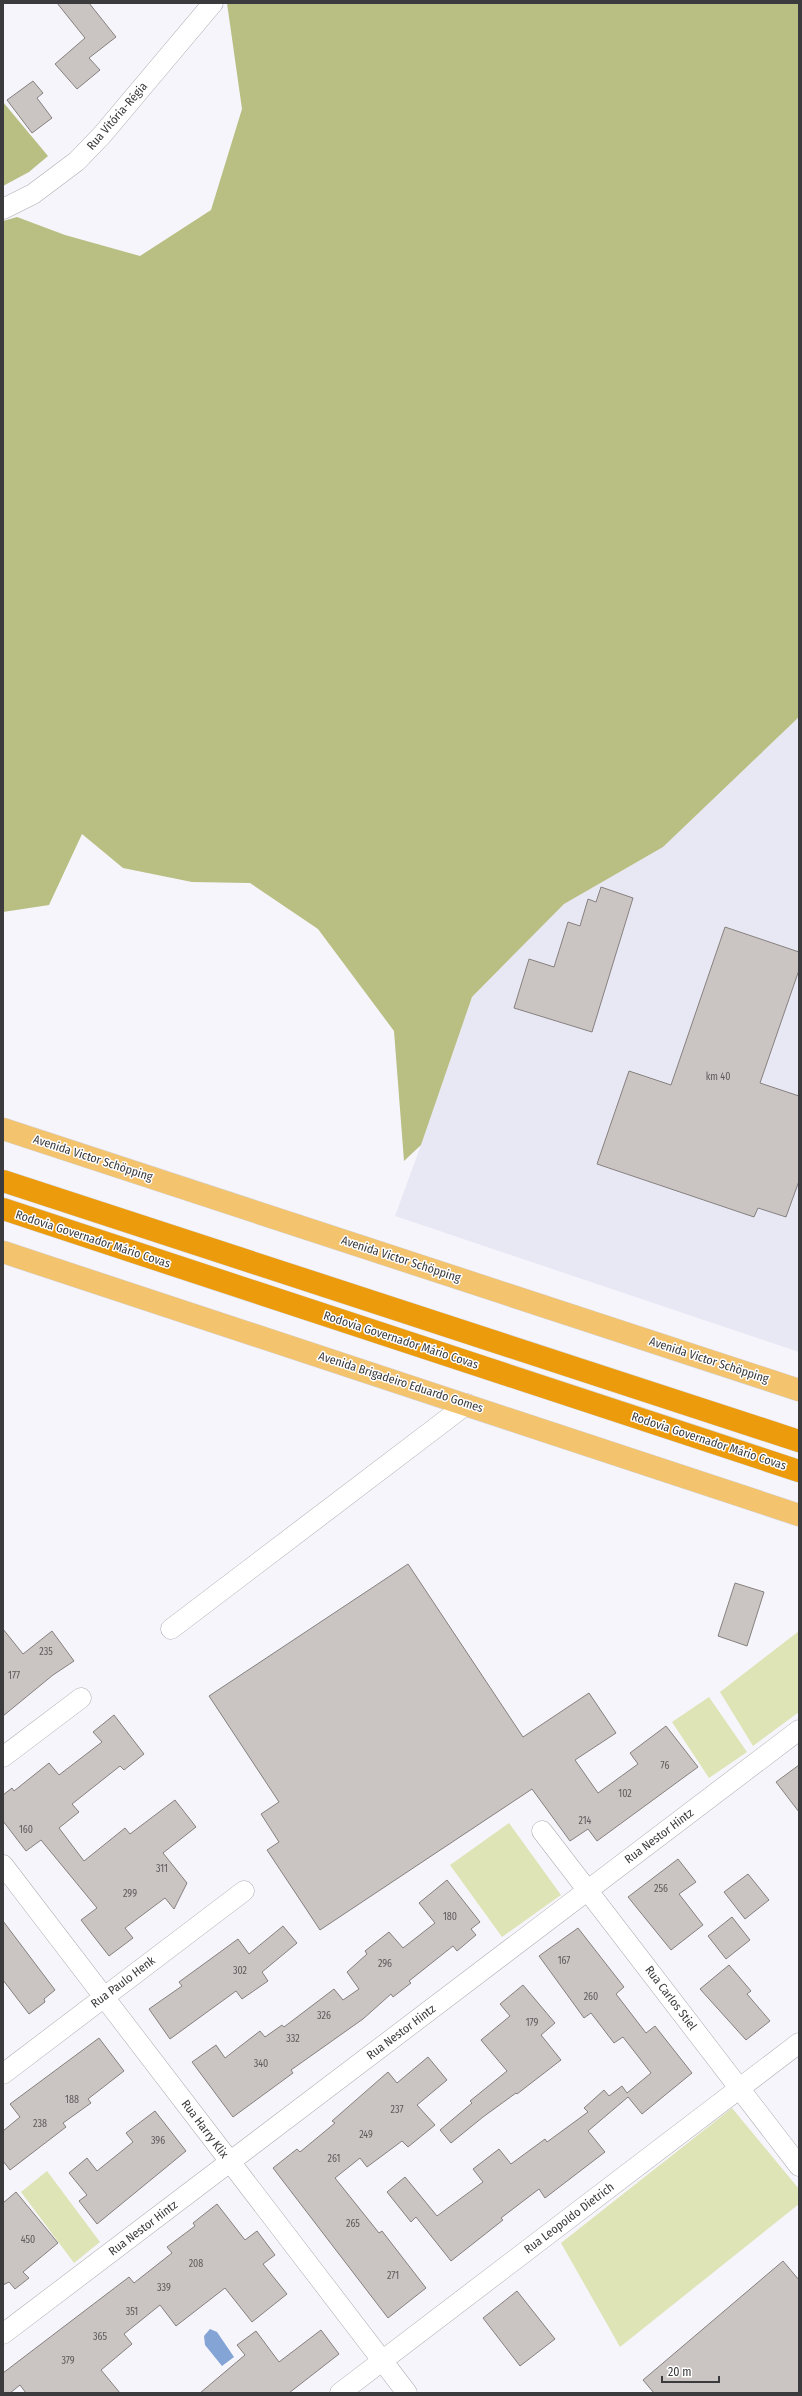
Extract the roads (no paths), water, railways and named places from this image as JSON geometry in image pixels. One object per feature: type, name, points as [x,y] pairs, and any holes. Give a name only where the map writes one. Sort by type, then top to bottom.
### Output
[{"type":"highway","points":[[3,1181],[799,1441]]},
{"type":"highway","name":"Rodovia Governador Mário Covas","points":[[3,1210],[799,1471]]},
{"type":"main road","name":"Avenida Victor Schöpping","points":[[3,1129],[799,1390]]},
{"type":"main road","name":"Avenida Brigadeiro Eduardo Gomes","points":[[3,1252],[799,1514]]},
{"type":"street","name":"Rua Vitória-Régia","points":[[3,209],[33,194],[77,160],[102,135],[213,3]]},
{"type":"street","points":[[171,1629],[467,1404]]},
{"type":"street","points":[[3,1757],[81,1698]]},
{"type":"street","name":"Rua Nestor Hintz","points":[[3,2334],[799,1730]]},
{"type":"street","name":"Rua Carlos Stiel","points":[[542,1831],[799,2166]]},
{"type":"street","name":"Rua Harry Klix","points":[[3,1865],[407,2393]]},
{"type":"street","name":"Rua Paulo Henk","points":[[3,2074],[244,1891]]},
{"type":"street","name":"Rua Leopoldo Dietrich","points":[[340,2393],[799,2043]]},
{"type":"water","points":[[210,2329],[217,2332],[234,2357],[222,2366],[205,2345],[204,2336]]}]
